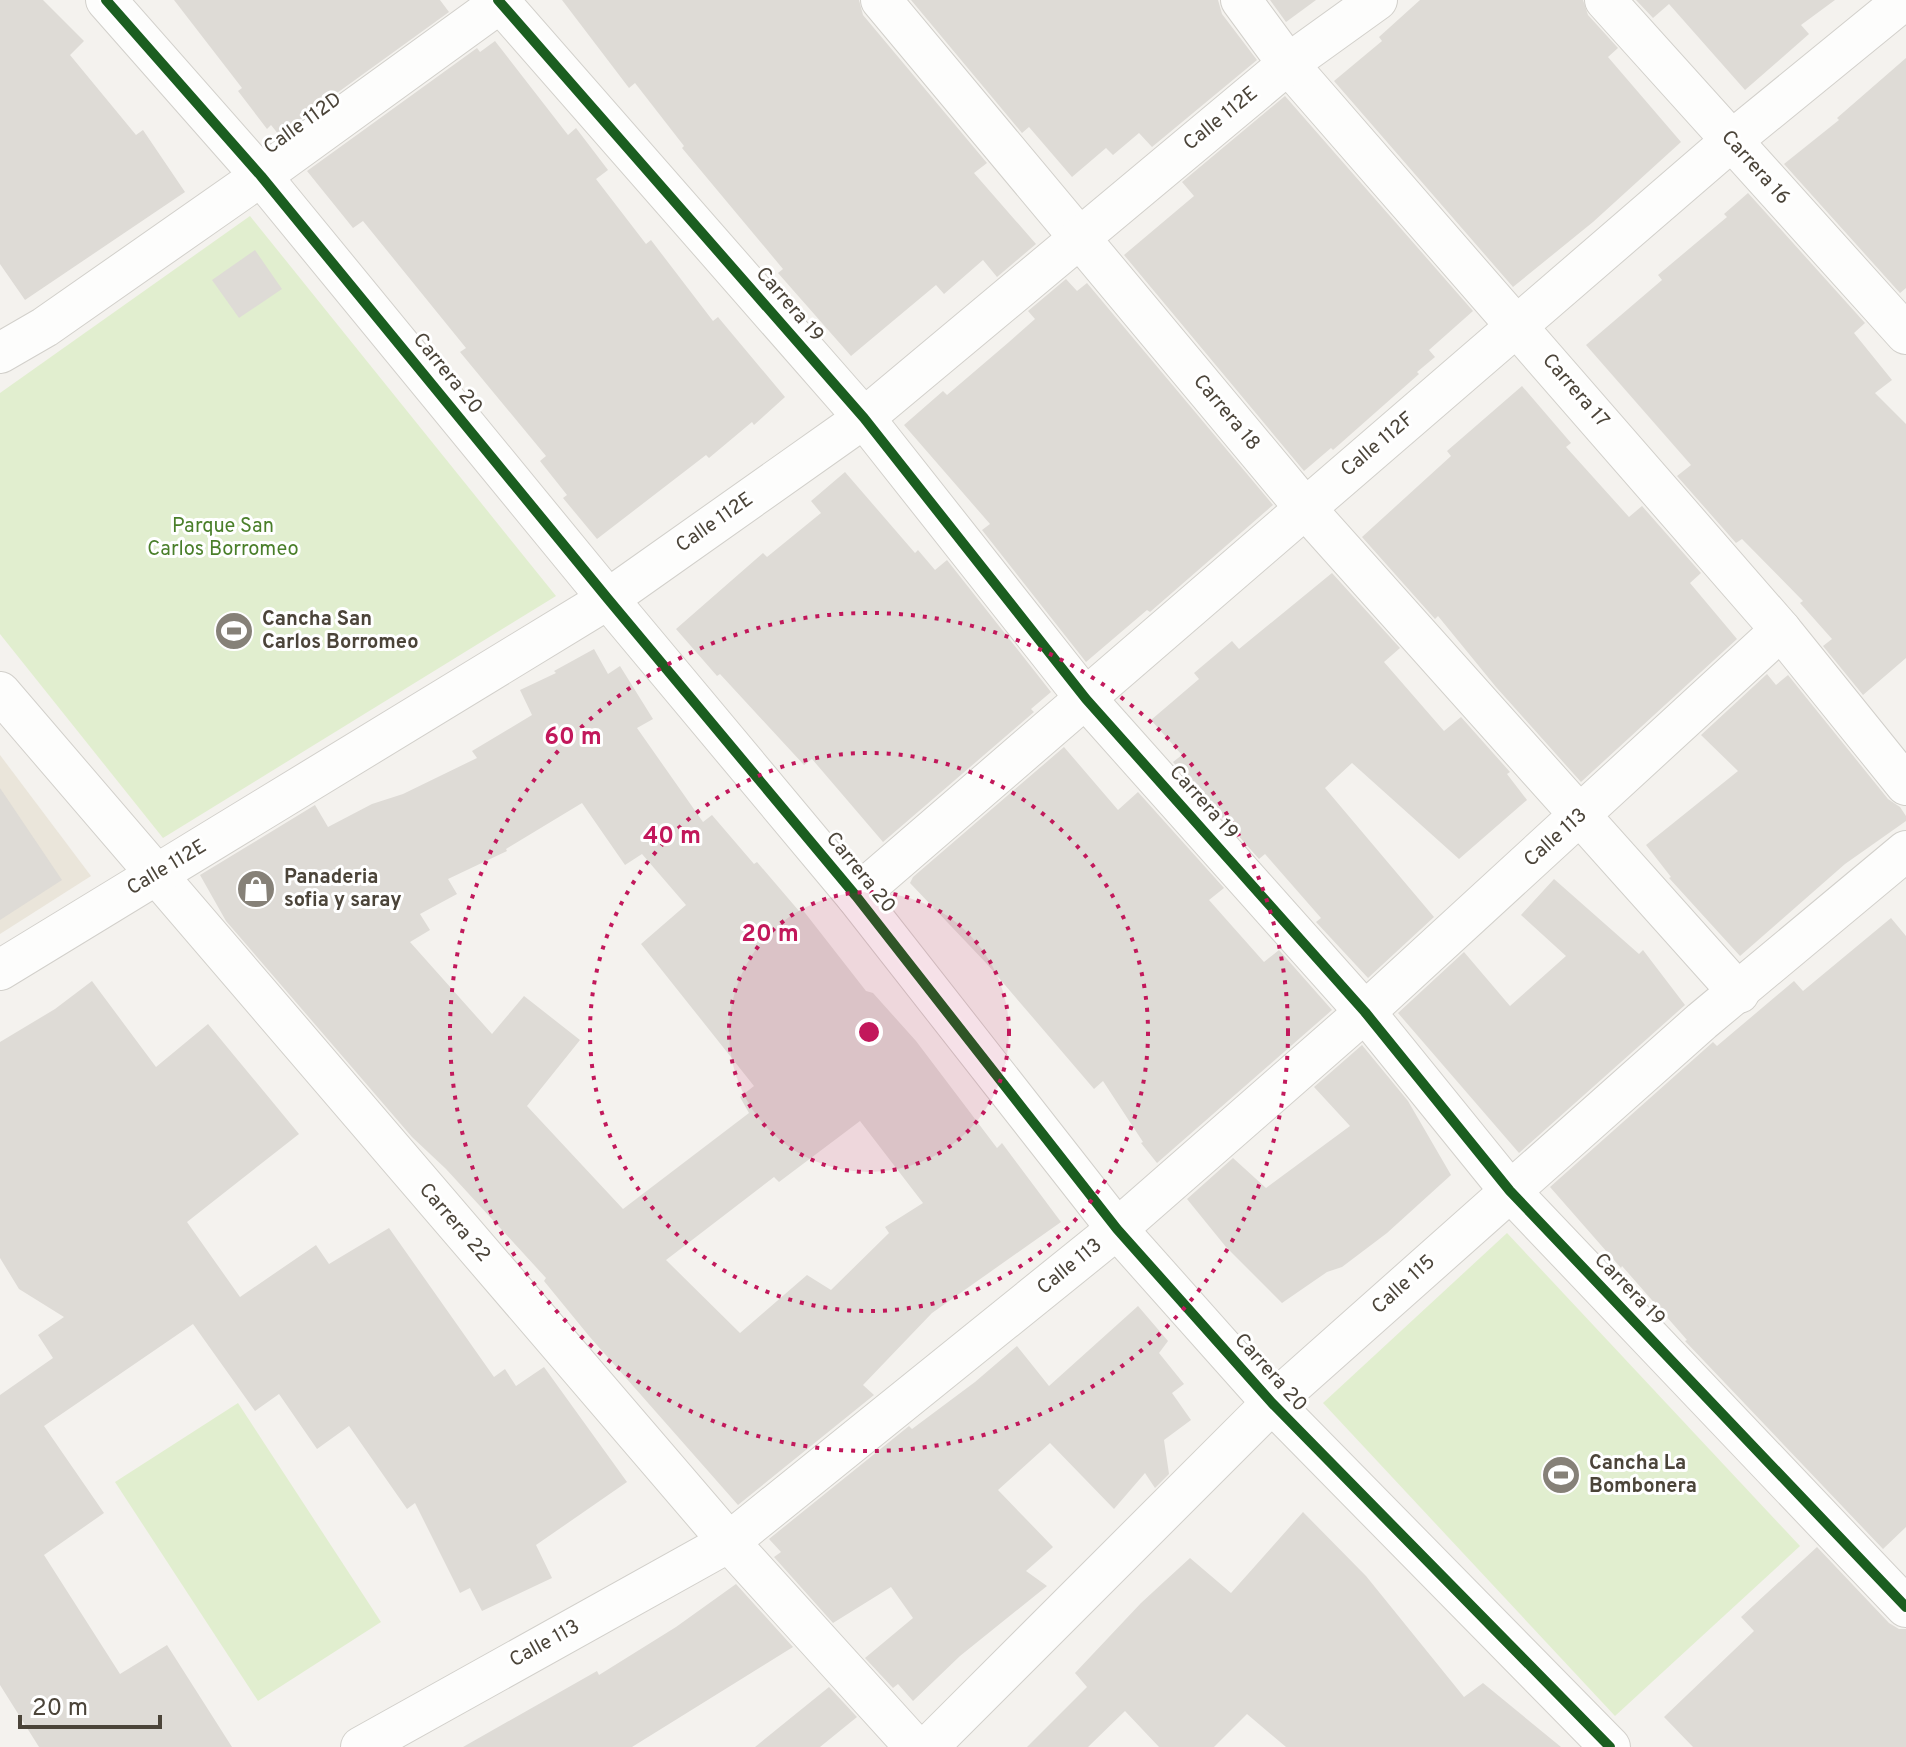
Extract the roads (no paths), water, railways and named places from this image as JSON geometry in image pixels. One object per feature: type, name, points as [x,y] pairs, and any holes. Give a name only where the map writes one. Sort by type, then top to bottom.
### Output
[{"type":"street","name":"Carrera 20","points":[[106,0],[261,176],[856,896],[1117,1229],[1272,1403],[1610,1747]]},
{"type":"street","name":"Carrera 18","points":[[881,0],[1305,508],[1739,993]]},
{"type":"street","name":"Carrera 17","points":[[1241,0],[1288,64],[1781,630],[1906,785]]},
{"type":"street","name":"Calle 112E","points":[[0,970],[608,599],[864,418],[1288,64],[1377,0]]},
{"type":"street","name":"Carrera 16","points":[[1605,0],[1906,334]]},
{"type":"street","name":"Calle 112F","points":[[856,896],[1730,142],[1904,0]]},
{"type":"street","name":"Calle 112D","points":[[0,353],[45,327],[261,176],[501,1]]},
{"type":"street","name":"Carrera 19","points":[[501,1],[864,418],[1086,699],[1365,1012],[1510,1191],[1906,1607]]},
{"type":"street","name":"Calle 113","points":[[361,1747],[729,1542],[1117,1229],[1365,1012],[1781,630]]},
{"type":"street","name":"Carrera 22","points":[[0,692],[729,1542],[915,1747]]},
{"type":"street","name":"Calle 115","points":[[928,1747],[1272,1403],[1702,1021],[1906,851]]},
{"type":"place","name":"Cancha San Carlos Borromeo","points":[[234,631]]},
{"type":"place","name":"Panaderia sofia y saray","points":[[256,889]]},
{"type":"place","name":"Cancha La Bombonera","points":[[1561,1475]]},
{"type":"park label","name":"Parque San Carlos Borromeo","points":[[223,538]]}]
